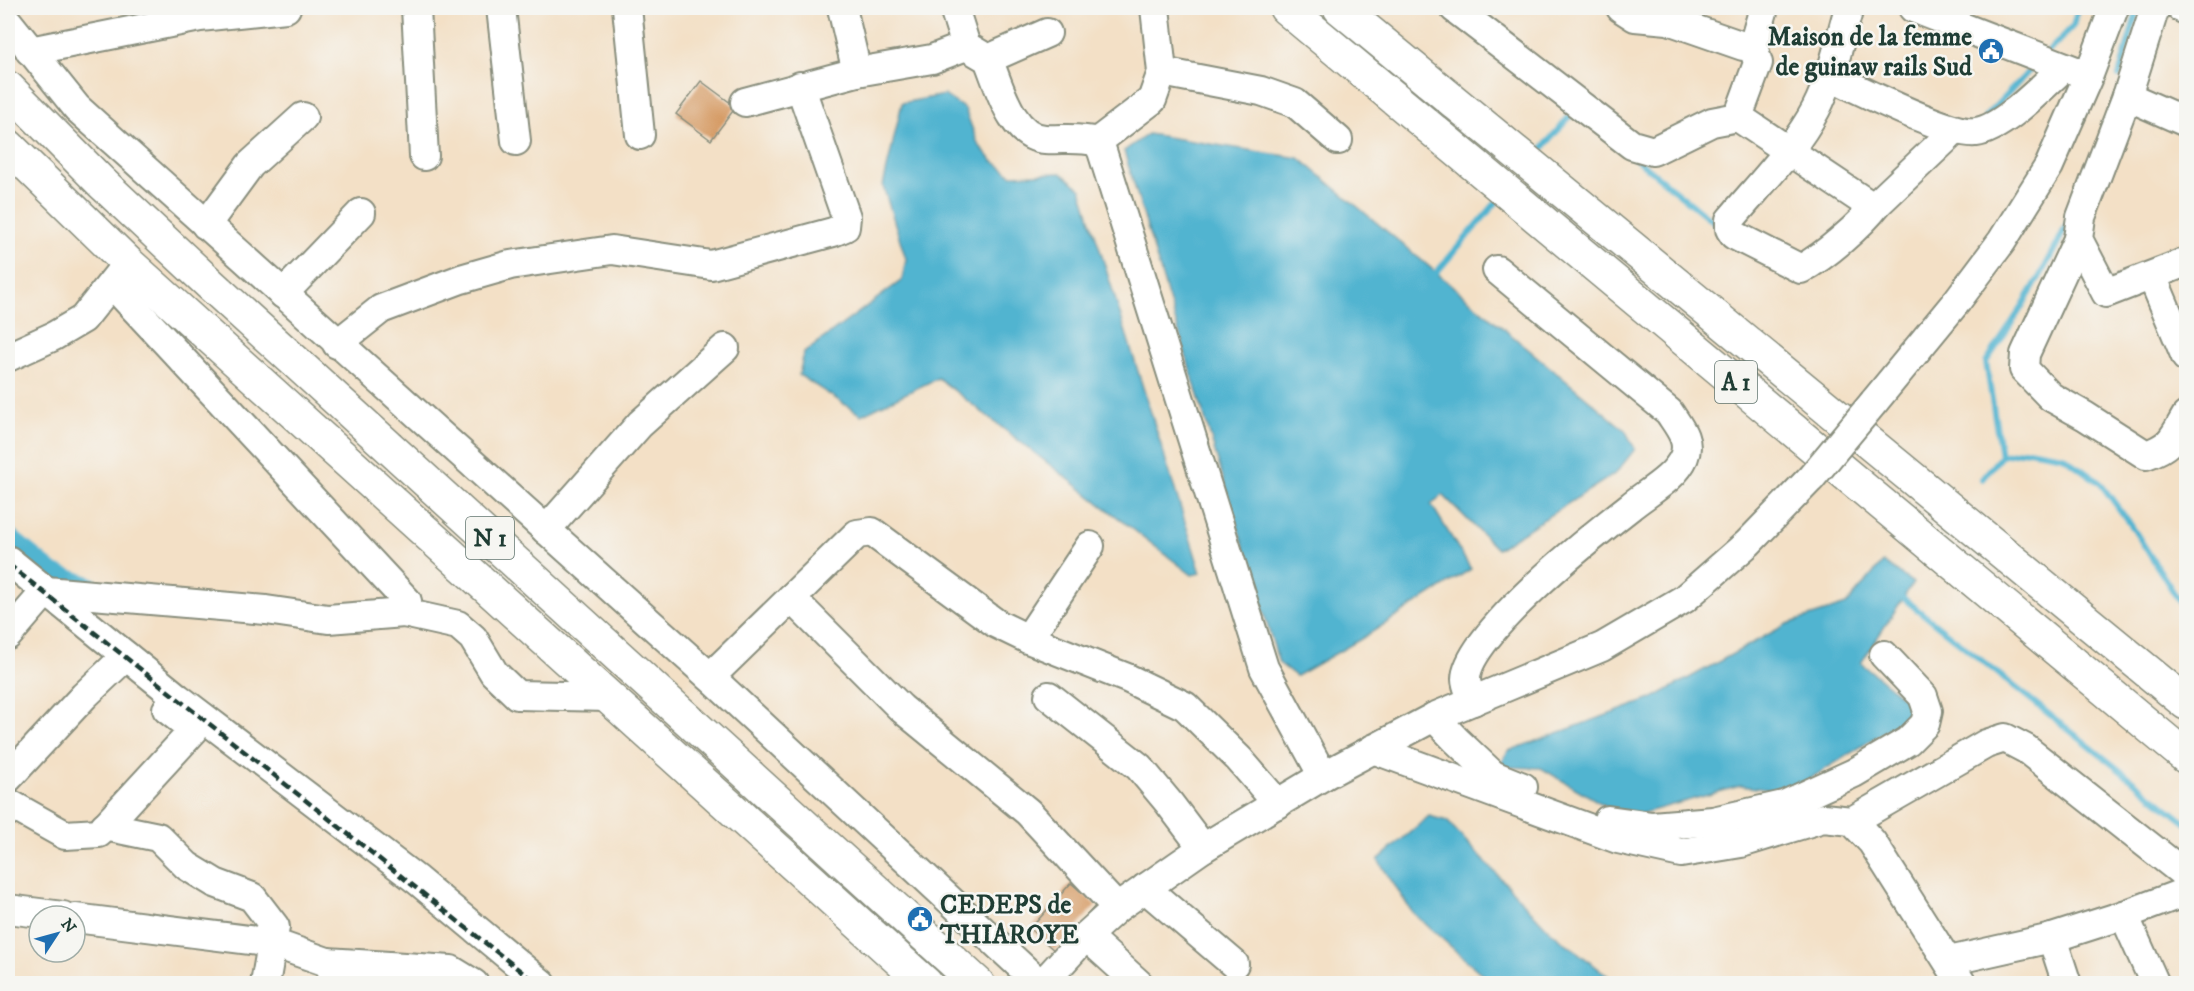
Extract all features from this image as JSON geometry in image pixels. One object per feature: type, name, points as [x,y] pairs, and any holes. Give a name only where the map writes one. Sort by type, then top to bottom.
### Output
[{"type":"highway","name":"A 1","points":[[1286,8],[2187,757]]},
{"type":"highway","name":"A 1","points":[[1340,8],[2187,703]]},
{"type":"highway","name":"N 1","points":[[8,88],[102,183],[201,276],[978,984]]},
{"type":"highway","name":"N 1","points":[[8,146],[120,273],[609,697],[926,984]]},
{"type":"street","points":[[30,51],[199,12],[286,8]]},
{"type":"street","points":[[416,8],[424,156]]},
{"type":"street","points":[[501,8],[516,141]]},
{"type":"street","points":[[627,8],[640,135]]},
{"type":"street","points":[[842,8],[857,72]]},
{"type":"street","points":[[954,8],[1018,125],[1042,139],[1086,139],[1097,142],[1102,151],[1264,668],[1323,777]]},
{"type":"street","points":[[1097,142],[1152,100],[1162,72],[1155,8]]},
{"type":"street","points":[[1454,8],[1632,145],[1653,151],[1712,122],[1738,117],[1868,204],[1877,204]]},
{"type":"street","points":[[1621,8],[1635,17],[1668,20],[1743,46],[1753,46]]},
{"type":"street","points":[[1738,117],[1758,63],[1753,46],[1764,8]]},
{"type":"street","points":[[1849,8],[1830,76],[1816,108],[1799,137],[1730,220],[1730,229],[1734,235],[1801,269],[1813,262],[1859,223],[1954,131]]},
{"type":"street","points":[[1912,8],[2076,72]]},
{"type":"street","points":[[8,22],[77,108],[710,677],[1041,984],[1086,936],[1117,908],[1203,848],[1323,777],[1434,717],[1602,647],[1684,599],[1748,543],[1811,478],[1957,301],[2002,241],[2049,166],[2076,72],[2114,8]]},
{"type":"street","points":[[2156,8],[2127,96],[2081,217],[2079,239],[2025,354],[2024,369],[2051,397],[2145,455],[2170,443],[2187,416]]},
{"type":"street","points":[[2181,8],[2187,10]]},
{"type":"street","points":[[745,102],[857,72],[977,53],[1047,33]]},
{"type":"street","points":[[1162,72],[1261,91],[1295,103],[1338,140]]},
{"type":"street","points":[[1830,76],[1954,131],[1977,132],[2008,118],[2076,72]]},
{"type":"street","points":[[337,344],[381,309],[461,279],[510,265],[612,250],[711,265],[844,227],[846,217],[800,87]]},
{"type":"street","points":[[2127,96],[2187,122]]},
{"type":"street","points":[[206,225],[250,165],[303,117]]},
{"type":"street","points":[[283,294],[361,213]]},
{"type":"street","points":[[2079,239],[2106,293],[2187,262]]},
{"type":"street","points":[[1473,701],[1466,679],[1472,662],[1492,629],[1537,584],[1676,470],[1685,456],[1686,440],[1669,412],[1497,270]]},
{"type":"street","points":[[8,357],[83,320],[120,273],[406,602],[408,609],[404,613]]},
{"type":"street","points":[[2152,276],[2187,357]]},
{"type":"street","points":[[546,530],[640,424],[725,348]]},
{"type":"street","points":[[710,677],[857,534],[872,532],[997,624],[1028,639],[1127,678],[1185,705],[1239,759],[1278,804]]},
{"type":"street","points":[[1028,639],[1090,546]]},
{"type":"street","points":[[8,560],[40,598],[194,730],[99,833],[65,835],[8,803]]},
{"type":"street","points":[[40,598],[266,610],[328,619],[404,613],[458,625],[472,638],[494,673],[517,695],[609,697]]},
{"type":"street","points":[[8,635],[40,598]]},
{"type":"street","points":[[40,598],[126,656],[417,880],[542,984]]},
{"type":"street","points":[[791,598],[901,708],[1028,812],[1117,908]]},
{"type":"street","points":[[8,778],[84,696],[126,656]]},
{"type":"street","points":[[1434,717],[1493,775],[1554,800],[1606,819],[1652,826],[1713,821],[1784,806],[1854,773],[1908,741],[1925,724],[1928,711],[1923,696],[1884,656]]},
{"type":"street","points":[[1049,696],[1139,767],[1203,848]]},
{"type":"street","points":[[1373,749],[1618,839],[1681,853],[1742,843],[1823,818],[1852,821],[1986,744],[2005,738],[2026,749],[2182,872],[2187,879]]},
{"type":"street","points":[[1852,821],[1872,842],[1956,973],[2124,915],[2180,894],[2187,889]]},
{"type":"street","points":[[105,826],[158,837],[187,866],[215,883],[252,897],[275,927],[265,984]]},
{"type":"street","points":[[1145,888],[1234,964]]},
{"type":"street","points":[[8,909],[27,911]]},
{"type":"street","points":[[2124,915],[2155,984]]},
{"type":"street","points":[[87,920],[273,943],[333,973],[451,970],[465,981]]},
{"type":"street","points":[[1086,936],[1139,984]]},
{"type":"street","points":[[2052,938],[2067,984]]},
{"type":"water","points":[[944,95],[965,109],[978,144],[992,160],[1012,175],[1061,173],[1081,189],[1201,573],[1192,575],[938,378],[861,415],[799,375],[804,353],[902,280],[906,259],[883,186],[902,103]]},
{"type":"water","points":[[1148,134],[1299,158],[1625,430],[1635,449],[1616,473],[1497,549],[1443,495],[1431,504],[1471,569],[1361,639],[1296,676],[1279,663],[1124,151]]},
{"type":"water","points":[[1883,562],[1913,583],[1861,663],[1911,704],[1916,712],[1789,792],[1740,786],[1626,818],[1541,768],[1499,767],[1508,751],[1651,699],[1787,624],[1846,605]]},
{"type":"water","points":[[1429,816],[1447,821],[1549,930],[1617,983],[1492,983],[1412,912],[1378,860]]},
{"type":"building","points":[[701,81],[736,107],[711,140],[676,114]]},
{"type":"building","points":[[1071,883],[1096,905],[1055,951],[1030,929]]},
{"type":"waterway","points":[[2049,51],[2073,26],[2078,8]]},
{"type":"waterway","points":[[2119,76],[2138,8]]},
{"type":"waterway","points":[[1986,116],[2035,65]]},
{"type":"waterway","points":[[1536,156],[1574,111]]},
{"type":"waterway","points":[[1635,158],[1720,227]]},
{"type":"waterway","points":[[1436,273],[1500,198]]},
{"type":"waterway","points":[[2001,456],[1986,362],[2030,294],[2068,222]]},
{"type":"waterway","points":[[1982,479],[2001,456],[2028,450],[2063,456],[2100,483],[2131,525],[2186,612]]},
{"type":"waterway","points":[[8,537],[53,574],[89,586]]},
{"type":"waterway","points":[[1903,598],[2186,823]]},
{"type":"railway","points":[[8,564],[537,984]]},
{"type":"place","name":"Maison de la femme de guinaw rails Sud","points":[[1991,51]]},
{"type":"place","name":"CEDEPS de THIAROYE","points":[[920,919]]}]
